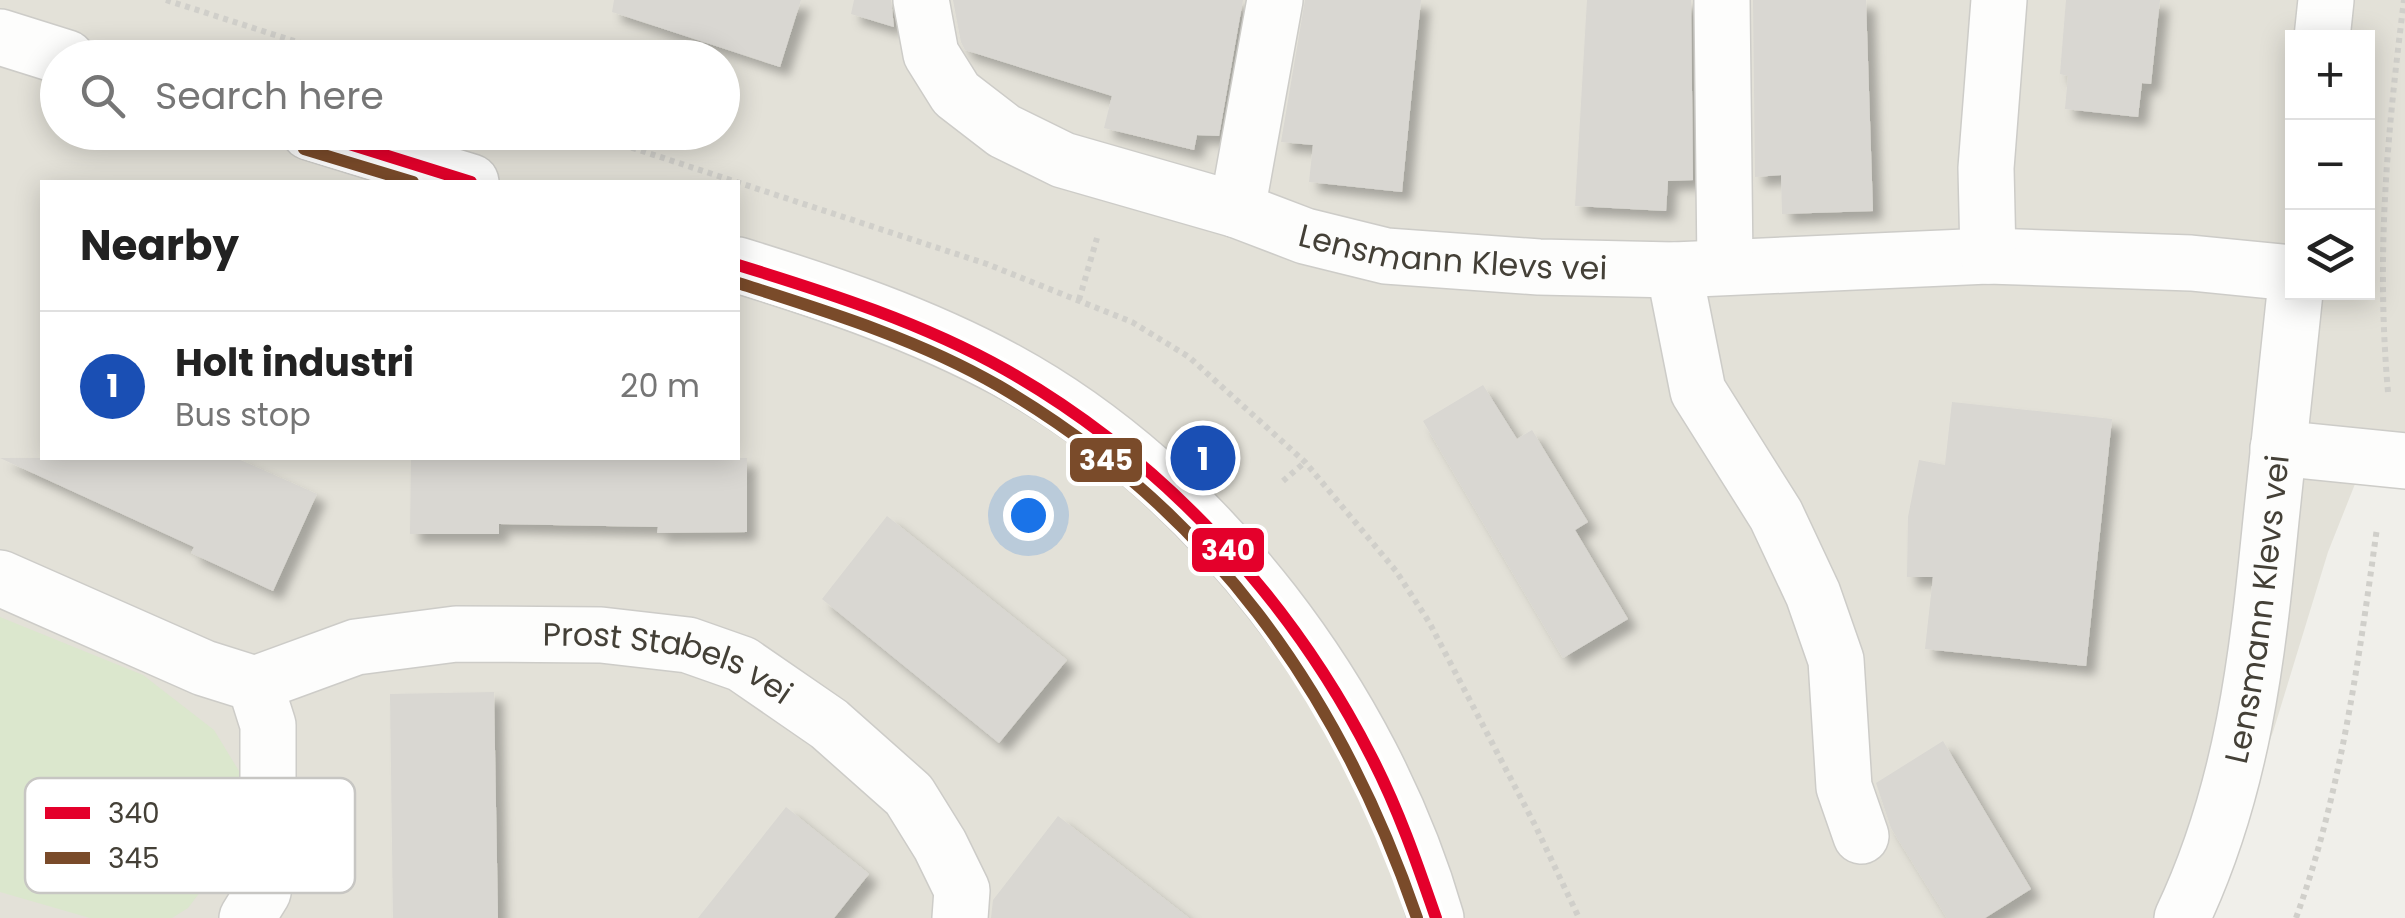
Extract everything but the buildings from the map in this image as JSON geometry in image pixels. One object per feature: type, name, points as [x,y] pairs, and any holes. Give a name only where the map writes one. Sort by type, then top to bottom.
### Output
[{"type":"street","name":"Lensmann Klevs vei","points":[[921,0],[931,54],[956,94],[1004,132],[1063,160],[1237,210],[1305,236],[1386,256],[1538,267],[1700,268],[1988,256],[2191,262],[2285,272]]},
{"type":"street","points":[[1237,210],[1274,0]]},
{"type":"street","points":[[1722,0],[1700,268],[1698,391],[1776,515],[1813,594],[1836,660],[1844,787],[1860,836]]},
{"type":"street","points":[[1988,256],[1986,168],[1999,0]]},
{"type":"street","points":[[2323,30],[2326,0]]},
{"type":"street","points":[[0,37],[40,50]]},
{"type":"street","points":[[368,150],[465,180]]},
{"type":"street","points":[[740,266],[836,296],[1006,370],[1073,412],[1172,492],[1270,601],[1346,710],[1389,791],[1436,918]]},
{"type":"street","name":"Lensmann Klevs vei","points":[[2182,918],[2206,866],[2229,800],[2247,714],[2260,628],[2294,300]]},
{"type":"street","points":[[2278,448],[2396,460]]},
{"type":"street","points":[[0,578],[204,668],[255,684],[268,725],[268,778]]},
{"type":"street","name":"Prost Stabels vei","points":[[255,684],[356,647],[456,634],[601,635],[688,644],[742,664],[828,724],[909,795],[940,844],[962,890],[960,918]]},
{"type":"street","points":[[247,918],[262,893]]},
{"type":"path","points":[[166,0],[291,40]]},
{"type":"path","points":[[2296,918],[2328,810],[2396,460],[2384,328],[2382,217],[2404,0]]},
{"type":"path","points":[[1079,300],[1089,268]]},
{"type":"path","points":[[1283,481],[1304,462]]},
{"type":"shaded area","points":[[0,0],[2405,0],[2405,487],[2355,484],[2328,552],[2273,732],[2199,918],[0,918]]},
{"type":"green space","points":[[0,617],[143,675],[214,730],[240,778],[25,778],[25,893],[199,893],[188,908],[172,918],[90,918],[0,892]]},
{"type":"transit line","name":"345","points":[[307,150],[406,180]]},
{"type":"transit line","name":"340","points":[[369,150],[465,180]]},
{"type":"transit line","name":"340","points":[[740,266],[875,310],[974,353],[1063,405],[1168,489],[1261,587],[1338,697],[1390,796],[1436,918]]},
{"type":"transit line","name":"345","points":[[740,284],[871,327],[968,369],[1074,435],[1142,489],[1203,549],[1258,613],[1306,682],[1348,756],[1385,835],[1417,918]]},
{"type":"place","name":"Holt industri","points":[[1203,458]]}]
